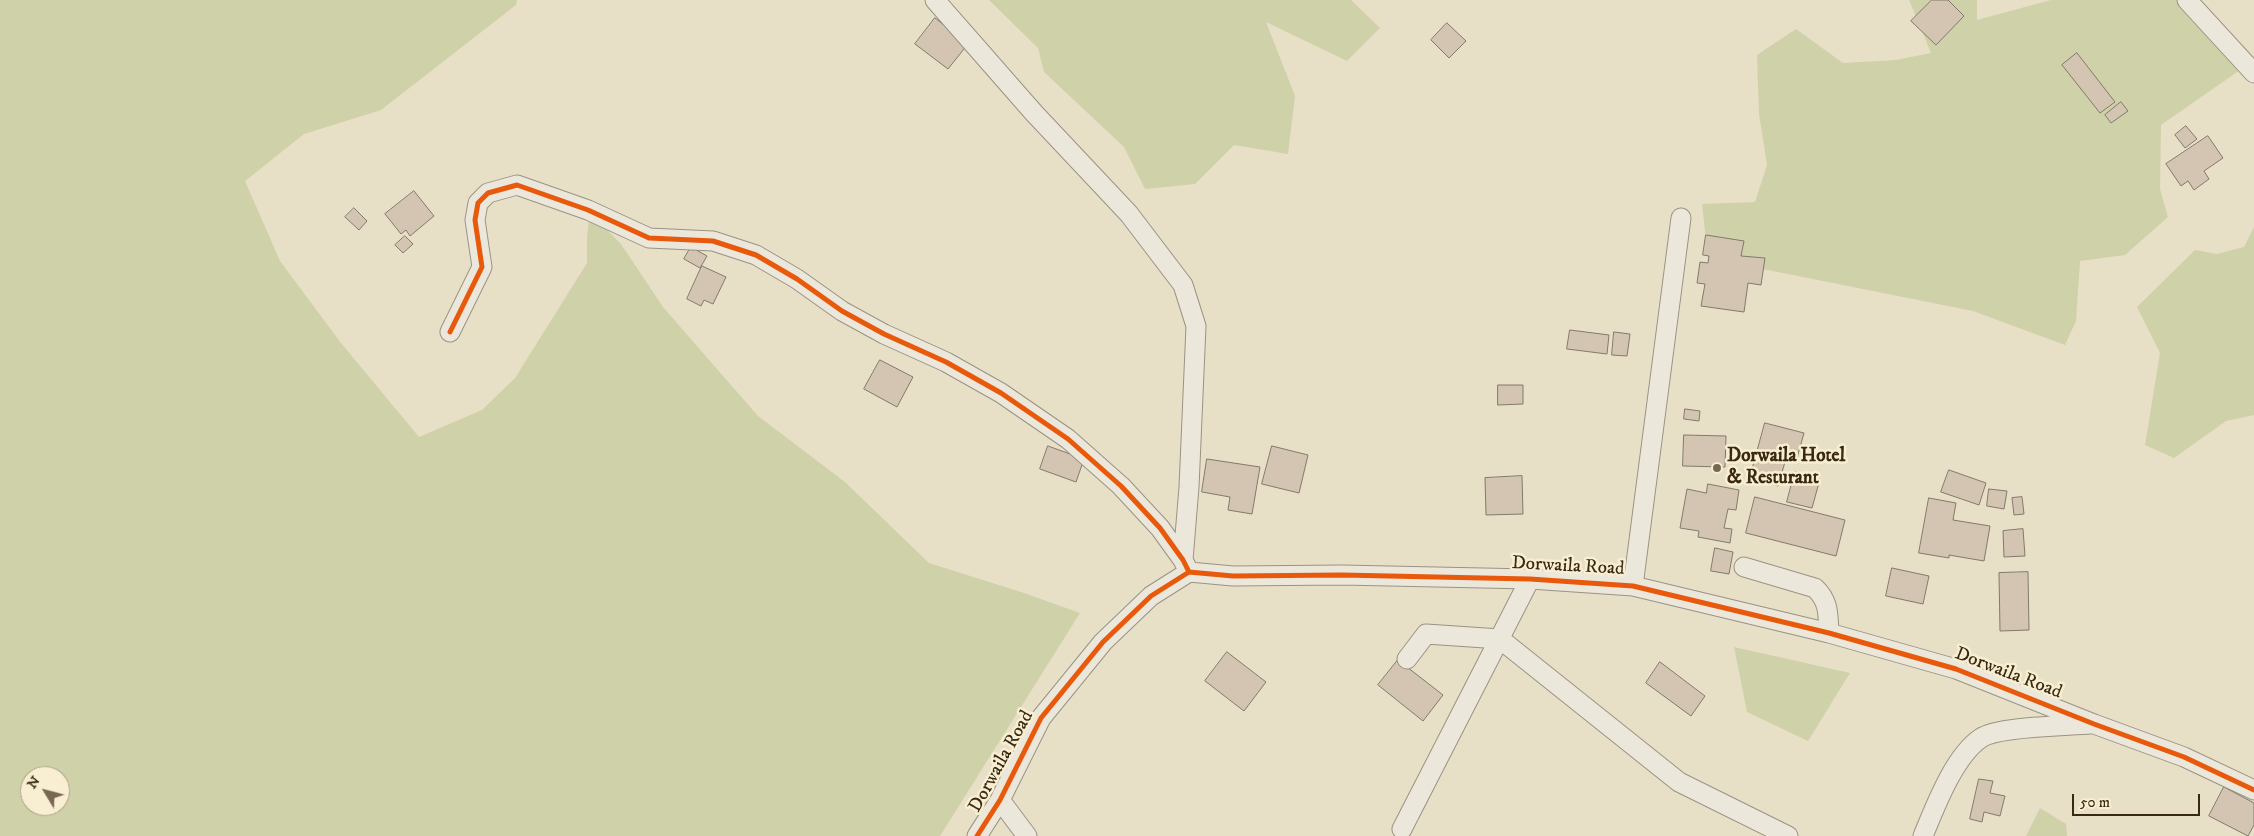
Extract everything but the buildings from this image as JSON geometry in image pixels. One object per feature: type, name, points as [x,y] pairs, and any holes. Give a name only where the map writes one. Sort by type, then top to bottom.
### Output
[{"type":"street","points":[[935,0],[1034,113],[1129,214],[1183,286],[1196,326],[1186,566]]},
{"type":"street","points":[[2187,0],[2254,73]]},
{"type":"street","points":[[450,332],[482,267],[475,220],[478,203],[488,193],[517,184],[588,210],[649,238],[712,241],[756,256],[797,279],[842,311],[884,334],[946,362],[1001,393],[1068,439],[1121,486],[1160,528],[1186,566]]},
{"type":"street","points":[[1633,586],[1682,218]]},
{"type":"street","name":"Dorwaila Road","points":[[978,836],[1000,800],[1041,718],[1102,642],[1186,566],[1233,576],[1342,575],[1530,579],[1633,586],[1829,632],[1956,669],[2094,724],[2184,757],[2254,790]]},
{"type":"street","points":[[1744,567],[1815,588],[1823,596],[1827,605],[1829,632]]},
{"type":"street","points":[[1402,829],[1530,579]]},
{"type":"street","points":[[1407,659],[1426,634],[1500,639],[1679,782],[1788,836]]},
{"type":"street","points":[[1923,836],[1946,783],[1966,752],[1981,737],[1998,732],[2094,724]]},
{"type":"street","points":[[1000,800],[1027,836]]},
{"type":"green space","points":[[0,0],[517,0],[516,5],[381,110],[304,134],[245,181],[280,261],[341,343],[419,437],[482,410],[515,378],[587,263],[587,236],[590,213],[621,244],[663,307],[758,416],[845,482],[929,563],[1080,613],[940,836],[0,836]]},
{"type":"green space","points":[[989,0],[1351,0],[1380,28],[1347,61],[1266,22],[1295,96],[1288,154],[1234,145],[1195,184],[1145,189],[1124,147],[1044,72],[1038,48]]},
{"type":"green space","points":[[1909,0],[1977,0],[1977,20],[2051,0],[2193,0],[2240,70],[2161,125],[2160,189],[2168,217],[2125,255],[2080,261],[2076,321],[2065,345],[1973,311],[1708,258],[1702,204],[1755,202],[1767,165],[1759,114],[1757,55],[1796,29],[1843,63],[1896,60],[1931,53]]},
{"type":"green space","points":[[2254,227],[2254,415],[2226,421],[2174,458],[2145,445],[2160,353],[2137,307],[2195,250],[2217,254],[2244,247]]},
{"type":"green space","points":[[1734,647],[1850,673],[1808,741],[1747,712]]},
{"type":"green space","points":[[2040,808],[2066,824],[2067,836],[2026,836]]},
{"type":"cycle path","points":[[450,332],[482,267],[475,220],[478,203],[488,193],[517,185],[588,210],[649,238],[713,241],[756,255],[797,279],[842,311],[884,334],[946,362],[1001,393],[1068,439],[1121,486],[1160,528],[1183,560],[1189,572]]},
{"type":"cycle path","points":[[977,836],[1000,800],[1041,718],[1103,642],[1151,596],[1189,572],[1233,576],[1342,575],[1530,579],[1633,586],[1829,633],[1956,669],[2094,724],[2184,757],[2254,790]]},
{"type":"place","name":"Dorwaila Hotel & Resturant","points":[[1717,468]]}]
